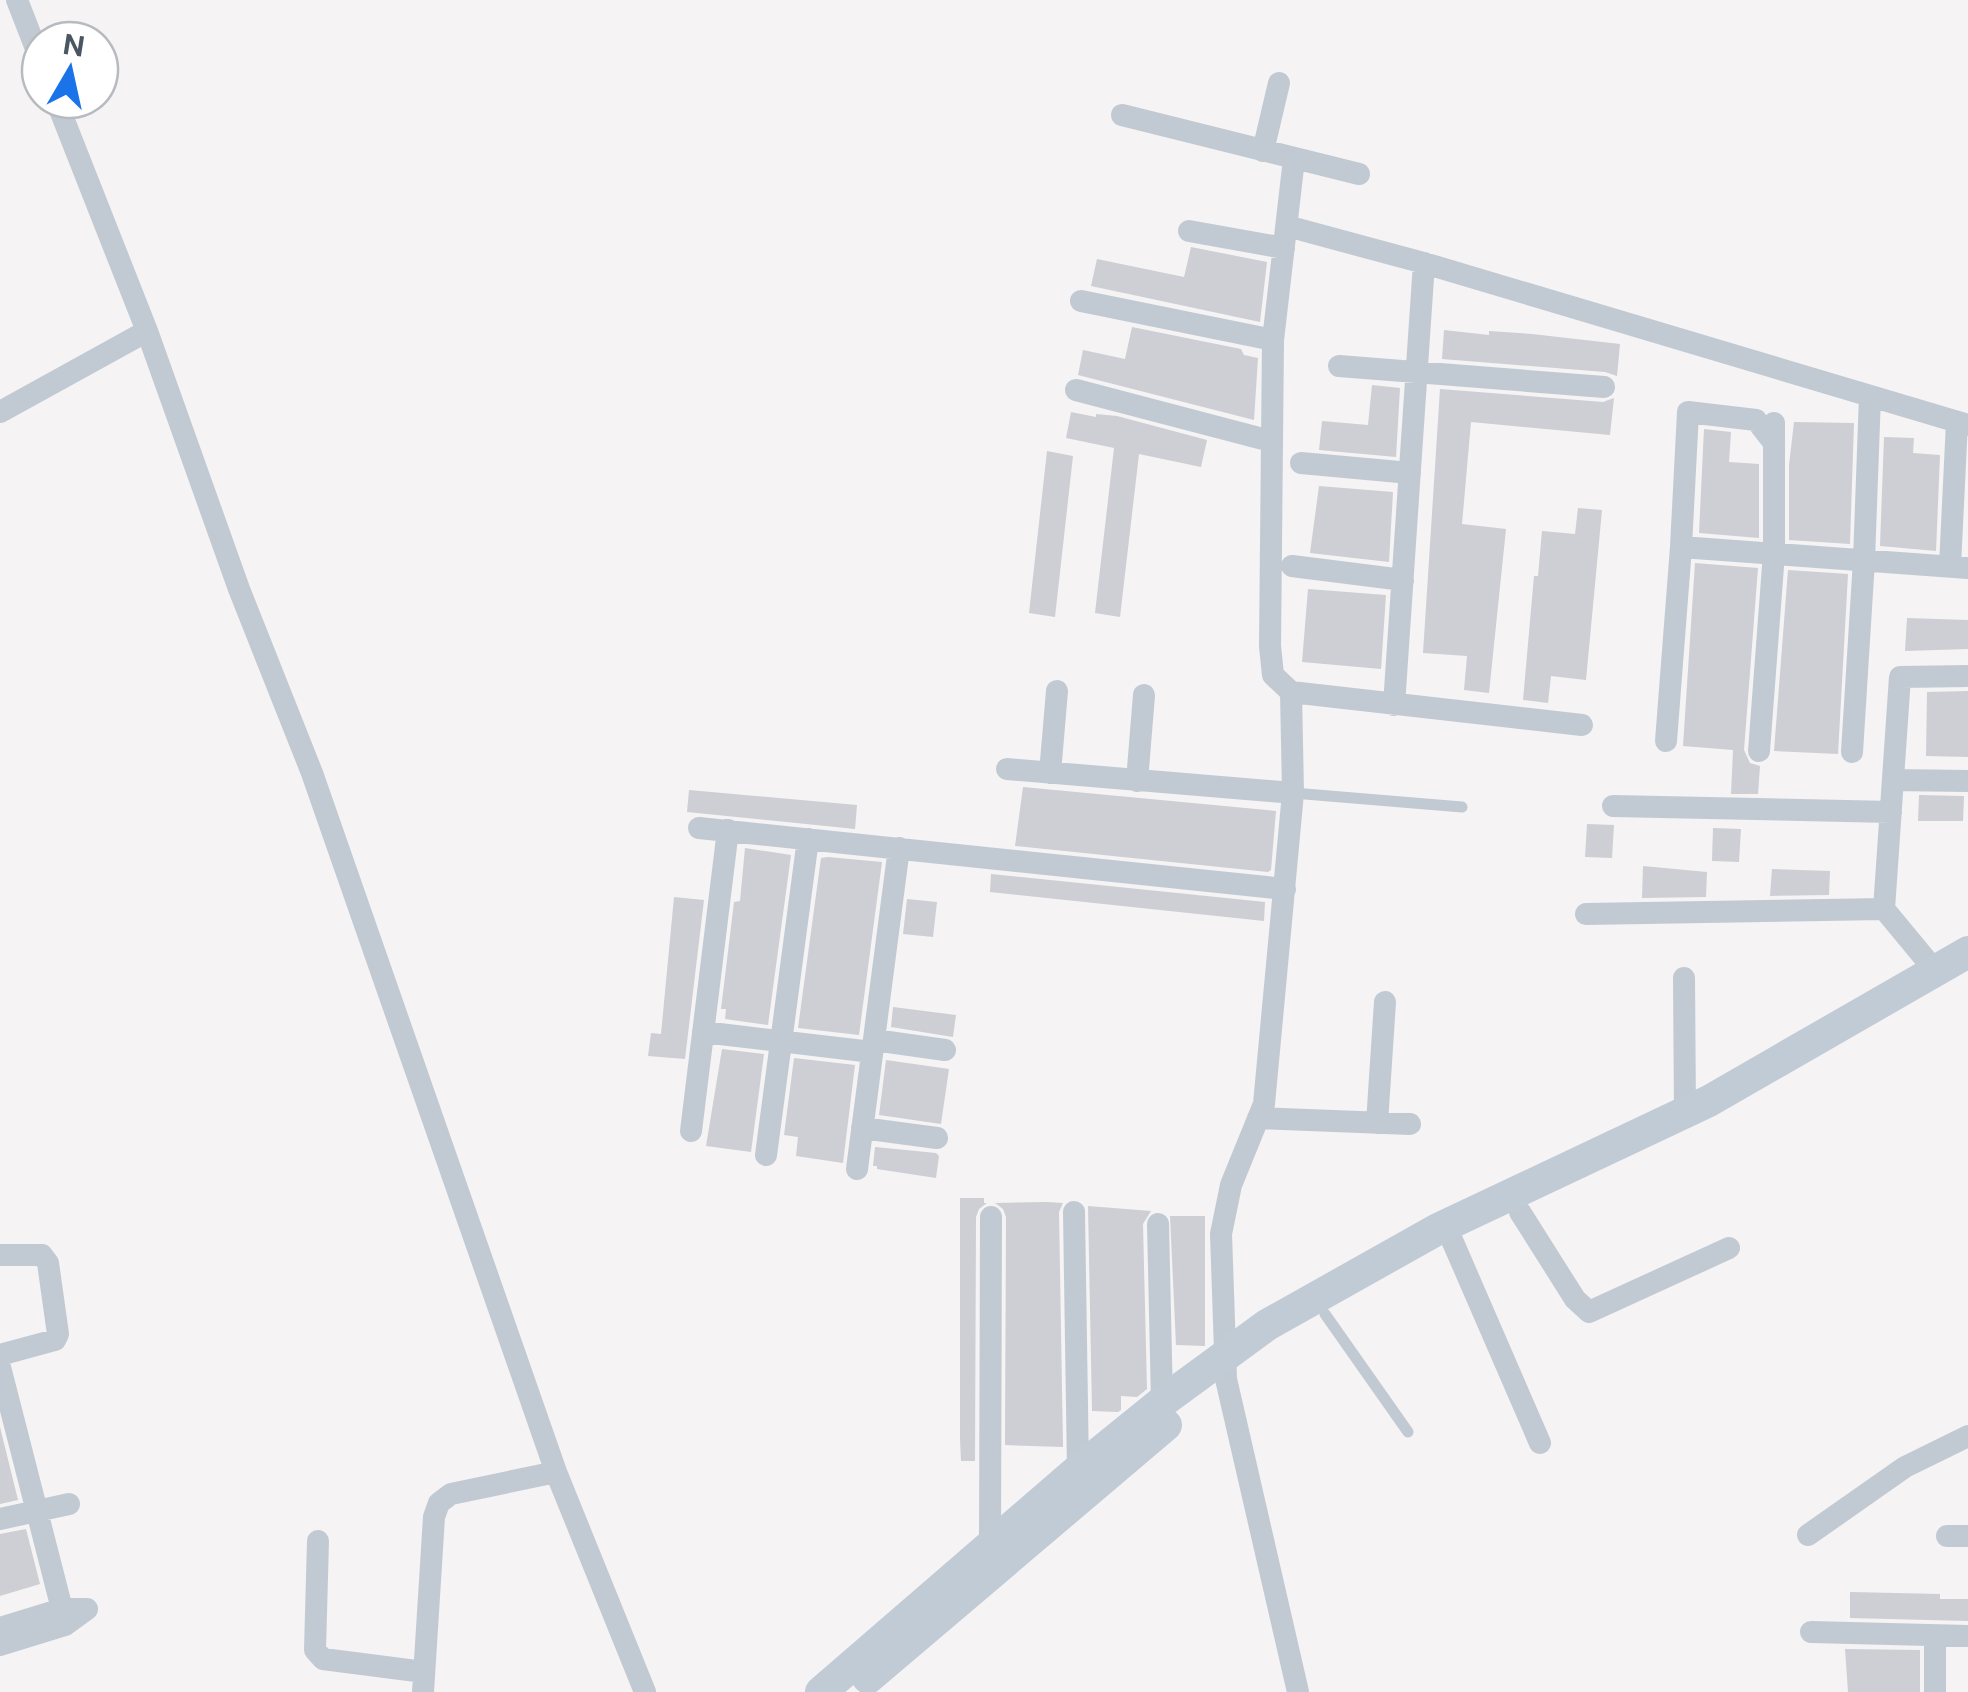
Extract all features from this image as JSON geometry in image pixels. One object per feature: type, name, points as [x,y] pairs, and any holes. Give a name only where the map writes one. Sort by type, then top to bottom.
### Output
[{"type":"street","points":[[1262,150],[1279,83]]},
{"type":"street","points":[[1122,115],[1359,174]]},
{"type":"street","points":[[64,120],[147,331],[239,589],[312,772],[556,1472],[645,1692]]},
{"type":"street","points":[[1294,158],[1273,340],[1273,675],[1291,692],[1582,725]]},
{"type":"street","points":[[1190,231],[1286,230],[1424,263],[1963,423],[1959,567],[1682,546]]},
{"type":"street","points":[[1394,706],[1424,263]]},
{"type":"street","points":[[1081,300],[1273,340]]},
{"type":"street","points":[[0,412],[147,331]]},
{"type":"street","points":[[1339,366],[1604,387]]},
{"type":"street","points":[[1076,390],[1271,441]]},
{"type":"street","points":[[1852,752],[1870,396]]},
{"type":"street","points":[[1666,741],[1688,412],[1756,420],[1774,433],[1774,553],[1759,751]]},
{"type":"street","points":[[1302,463],[1410,474]]},
{"type":"street","points":[[1292,566],[1403,580]]},
{"type":"street","points":[[1884,908],[1900,677],[1968,676]]},
{"type":"street","points":[[1050,773],[1057,690]]},
{"type":"street","points":[[1291,692],[1293,793],[1264,1104],[1231,1185],[1220,1234],[1226,1368],[1298,1692]]},
{"type":"street","points":[[1137,781],[1144,695]]},
{"type":"street","points":[[1007,769],[1293,793]]},
{"type":"street","points":[[1893,780],[1968,781]]},
{"type":"street","points":[[1613,806],[1891,812]]},
{"type":"street","points":[[698,828],[1285,889]]},
{"type":"street","points":[[691,1131],[728,830]]},
{"type":"street","points":[[766,1155],[808,838]]},
{"type":"street","points":[[857,1169],[899,848]]},
{"type":"street","points":[[1586,914],[1884,908],[1960,964]]},
{"type":"street","points":[[820,1692],[1175,1416],[1267,1325],[1438,1228],[1685,1113],[1960,964]]},
{"type":"street","points":[[851,1692],[1001,1550],[1078,1470],[1162,1402],[1452,1240],[1651,1152],[1960,964]]},
{"type":"street","points":[[1684,978],[1685,1113]]},
{"type":"street","points":[[1377,1123],[1385,1002]]},
{"type":"street","points":[[703,1032],[781,1041],[945,1050]]},
{"type":"street","points":[[1258,1118],[1410,1124]]},
{"type":"street","points":[[862,1128],[937,1138]]},
{"type":"street","points":[[1074,1212],[1078,1470]]},
{"type":"street","points":[[1520,1212],[1574,1299],[1589,1312],[1729,1248]]},
{"type":"street","points":[[991,1217],[1001,1550]]},
{"type":"street","points":[[1158,1224],[1162,1402]]},
{"type":"street","points":[[1452,1240],[1540,1443]]},
{"type":"street","points":[[0,1256],[42,1255],[48,1263],[58,1334],[55,1340],[0,1355]]},
{"type":"street","points":[[0,1368],[62,1609]]},
{"type":"street","points":[[1808,1535],[1905,1467],[1968,1436]]},
{"type":"street","points":[[318,1541],[315,1650],[323,1659],[423,1682],[438,1504],[451,1494],[556,1472]]},
{"type":"street","points":[[0,1520],[69,1504]]},
{"type":"street","points":[[0,1628],[62,1609],[87,1609],[65,1624],[0,1645]]},
{"type":"street","points":[[1811,1632],[1968,1636]]},
{"type":"street","points":[[1935,1636],[1935,1692]]},
{"type":"lane","points":[[1293,793],[1462,807]]},
{"type":"lane","points":[[1325,1314],[1408,1432]]},
{"type":"building","points":[[1191,247],[1267,262],[1260,322],[1091,286],[1097,259],[1184,277]]},
{"type":"building","points":[[1132,327],[1241,349],[1244,355],[1258,358],[1254,420],[1078,375],[1083,350],[1125,359]]},
{"type":"building","points":[[1444,330],[1620,344],[1617,376],[1442,359]]},
{"type":"building","points":[[1372,385],[1400,388],[1396,457],[1319,450],[1322,421],[1368,425]]},
{"type":"building","points":[[1440,389],[1603,402],[1614,398],[1610,435],[1471,422],[1462,524],[1506,529],[1489,693],[1464,690],[1467,656],[1423,653]]},
{"type":"building","points":[[1071,412],[1117,416],[1207,440],[1201,467],[1139,454],[1120,617],[1095,613],[1114,448],[1066,438]]},
{"type":"building","points":[[1794,422],[1854,423],[1850,544],[1789,540],[1789,465]]},
{"type":"building","points":[[1704,429],[1731,432],[1729,462],[1759,464],[1759,538],[1699,533]]},
{"type":"building","points":[[1884,437],[1914,438],[1913,453],[1940,455],[1936,551],[1880,546]]},
{"type":"building","points":[[1047,451],[1073,456],[1055,617],[1029,613]]},
{"type":"building","points":[[1319,486],[1393,492],[1389,562],[1310,553]]},
{"type":"building","points":[[1578,508],[1602,510],[1586,680],[1551,676],[1548,703],[1523,700],[1542,531],[1575,534]]},
{"type":"building","points":[[1695,563],[1758,568],[1744,750],[1750,763],[1760,766],[1758,794],[1731,794],[1733,750],[1683,746]]},
{"type":"building","points":[[1788,570],[1848,574],[1838,754],[1774,751]]},
{"type":"building","points":[[1308,589],[1386,595],[1381,669],[1302,662]]},
{"type":"building","points":[[1907,618],[1968,620],[1968,649],[1905,651]]},
{"type":"building","points":[[1968,691],[1968,757],[1926,756],[1927,692]]},
{"type":"building","points":[[1023,787],[1276,811],[1271,870],[1015,846]]},
{"type":"building","points":[[689,790],[857,805],[855,829],[687,812]]},
{"type":"building","points":[[1919,795],[1964,796],[1963,821],[1918,821]]},
{"type":"building","points":[[1587,824],[1614,825],[1612,858],[1585,857]]},
{"type":"building","points":[[1713,828],[1741,829],[1739,862],[1712,861]]},
{"type":"building","points":[[745,848],[791,855],[768,1025],[725,1019],[726,1009],[721,1009]]},
{"type":"building","points":[[821,858],[882,862],[859,1035],[798,1028]]},
{"type":"building","points":[[1643,866],[1707,872],[1706,897],[1642,898]]},
{"type":"building","points":[[1772,869],[1830,871],[1829,895],[1770,896]]},
{"type":"building","points":[[991,874],[1265,902],[1264,921],[990,892]]},
{"type":"building","points":[[674,897],[704,900],[685,1059],[648,1056],[651,1033],[661,1034]]},
{"type":"building","points":[[907,899],[937,902],[933,937],[903,934]]},
{"type":"building","points":[[893,1007],[956,1015],[953,1037],[891,1027]]},
{"type":"building","points":[[722,1049],[764,1054],[751,1152],[706,1146]]},
{"type":"building","points":[[794,1058],[855,1065],[843,1163],[796,1156],[798,1137],[784,1135]]},
{"type":"building","points":[[886,1060],[949,1069],[941,1124],[879,1115]]},
{"type":"building","points":[[875,1147],[936,1153],[936,1178],[877,1169],[873,1166]]},
{"type":"building","points":[[960,1198],[984,1198],[987,1203],[976,1217],[975,1461],[961,1461]]},
{"type":"building","points":[[995,1203],[1063,1203],[1059,1212],[1063,1447],[1005,1445],[1006,1217]]},
{"type":"building","points":[[1088,1206],[1151,1211],[1143,1224],[1147,1389],[1137,1397],[1121,1396],[1118,1412],[1092,1411]]},
{"type":"building","points":[[1170,1216],[1205,1216],[1205,1346],[1176,1345]]},
{"type":"building","points":[[0,1427],[18,1500],[0,1504]]},
{"type":"building","points":[[26,1529],[40,1584],[0,1596],[0,1534]]},
{"type":"building","points":[[1850,1592],[1940,1594],[1940,1599],[1968,1599],[1968,1621],[1850,1618]]},
{"type":"building","points":[[1845,1649],[1920,1650],[1920,1692],[1848,1692]]}]
